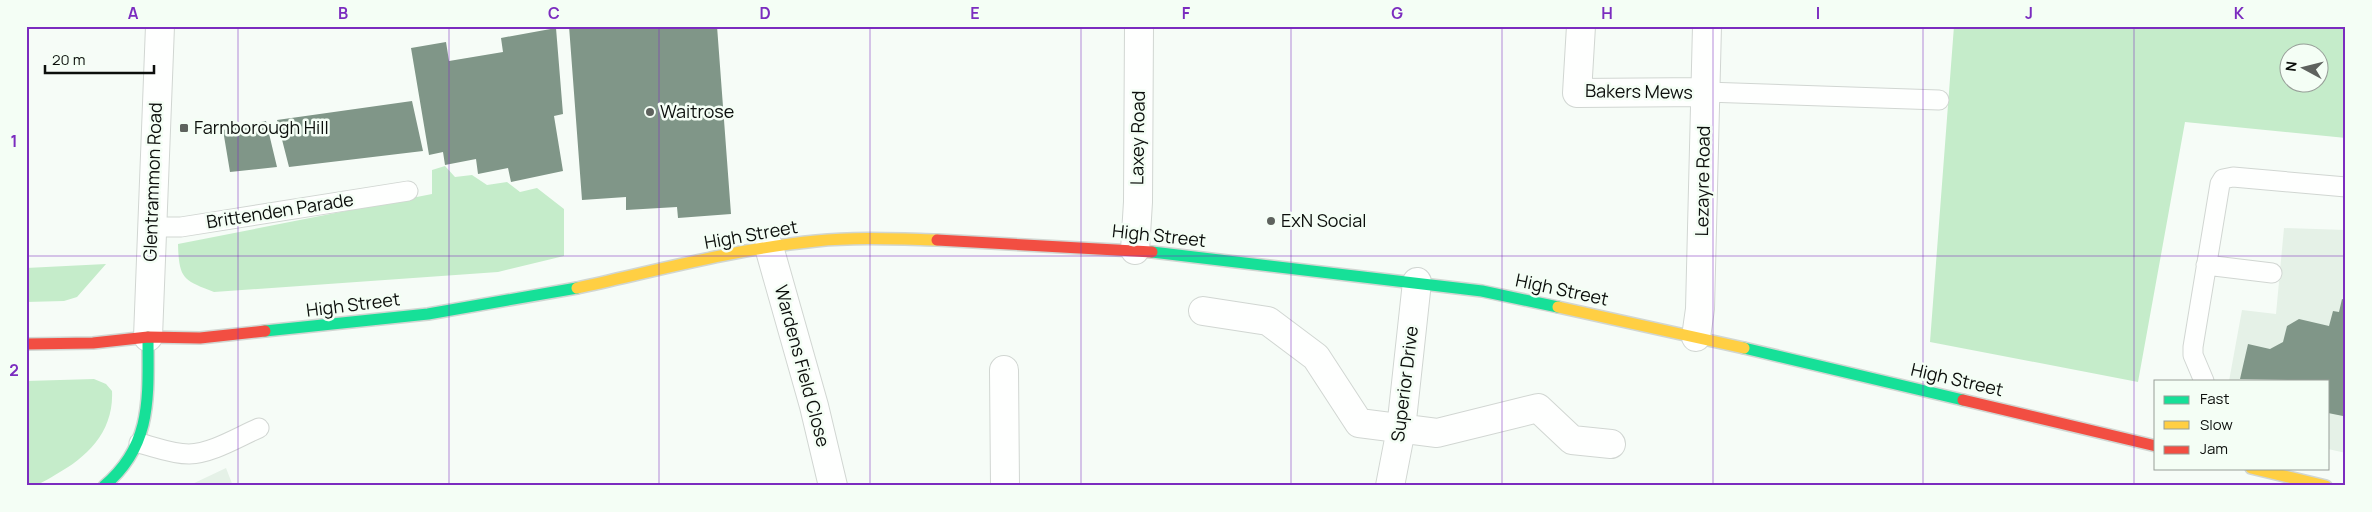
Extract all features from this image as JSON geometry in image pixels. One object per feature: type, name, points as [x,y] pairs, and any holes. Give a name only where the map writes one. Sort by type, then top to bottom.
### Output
[{"type":"main road","name":"High Street","points":[[26,344],[93,343],[148,337],[200,338],[428,314],[571,289],[769,248],[823,241],[877,238],[1019,243],[1135,250],[1417,282],[1530,300],[1696,336],[2154,446]]},
{"type":"main road","points":[[104,486],[126,467],[139,442],[146,418],[148,337]]},
{"type":"main road","points":[[2259,470],[2326,486]]},
{"type":"street","name":"Glentrammon Road","points":[[148,337],[160,26]]},
{"type":"street","name":"Laxey Road","points":[[1135,250],[1138,202],[1140,26]]},
{"type":"street","name":"Bakers Mews","points":[[1581,26],[1577,93],[1706,92]]},
{"type":"street","name":"Lezayre Road","points":[[1696,336],[1700,300],[1707,26]]},
{"type":"street","name":"Wardens Field Close","points":[[769,248],[814,406],[833,486]]},
{"type":"street","name":"Superior Drive","points":[[1390,486],[1401,429],[1417,282]]},
{"type":"street","points":[[1204,311],[1268,321],[1316,357],[1359,423],[1437,433],[1538,408],[1572,440],[1611,444]]},
{"type":"street","points":[[1004,370],[1005,486]]},
{"type":"lane","points":[[1706,92],[1938,100]]},
{"type":"lane","points":[[2204,380],[2193,355],[2192,347],[2220,184],[2223,179],[2233,177],[2346,187]]},
{"type":"lane","name":"Brittenden Parade","points":[[151,227],[181,227],[408,191]]},
{"type":"lane","points":[[2206,265],[2272,273]]},
{"type":"lane","points":[[139,442],[171,452],[190,454],[211,449],[259,428]]},
{"type":"shaded area","points":[[2284,228],[2346,230],[2346,453],[2330,449],[2330,380],[2229,380],[2242,310],[2276,314]]},
{"type":"shaded area","points":[[226,468],[233,486],[188,486]]},
{"type":"green space","points":[[1954,26],[2346,26],[2346,138],[2185,122],[2138,382],[1930,342]]},
{"type":"green space","points":[[445,166],[455,177],[472,175],[487,185],[507,182],[520,192],[537,188],[564,209],[564,256],[498,272],[214,292],[189,281],[182,271],[178,244],[432,194],[432,170]]},
{"type":"green space","points":[[106,264],[77,297],[64,301],[26,302],[26,268]]},
{"type":"green space","points":[[94,379],[106,384],[112,391],[109,418],[104,430],[88,451],[67,468],[45,481],[26,486],[26,381]]},
{"type":"building","name":"Waitrose","points":[[569,26],[717,26],[731,214],[678,218],[677,207],[626,210],[626,197],[582,200]]},
{"type":"building","points":[[556,28],[563,114],[554,116],[563,171],[511,182],[508,168],[478,174],[476,159],[445,165],[443,152],[429,155],[411,48],[446,42],[449,61],[503,52],[501,38]]},
{"type":"building","points":[[412,101],[423,151],[289,167],[277,120]]},
{"type":"building","points":[[266,121],[277,167],[230,172],[223,130]]},
{"type":"building","points":[[2342,299],[2346,300],[2346,410],[2344,410],[2343,416],[2330,413],[2330,380],[2240,379],[2248,344],[2270,349],[2283,342],[2287,326],[2299,319],[2329,326],[2333,311],[2339,312]]},
{"type":"traffic: fast","points":[[1152,252],[1482,291],[1558,307]]},
{"type":"traffic: fast","points":[[265,331],[428,314],[577,288]]},
{"type":"traffic: fast","points":[[104,486],[120,470],[132,454],[139,436],[147,399],[148,337]]},
{"type":"traffic: fast","points":[[1744,348],[1963,400]]},
{"type":"traffic: slow","points":[[577,288],[755,249],[846,239],[937,240]]},
{"type":"traffic: slow","points":[[1558,307],[1744,348]]},
{"type":"traffic: slow","points":[[2259,470],[2326,486]]},
{"type":"traffic: jam","points":[[937,240],[1152,252]]},
{"type":"traffic: jam","points":[[26,344],[93,343],[148,337],[200,338],[265,331]]},
{"type":"traffic: jam","points":[[1963,400],[2154,446]]},
{"type":"place","name":"Waitrose","points":[[650,112]]},
{"type":"place","name":"Farnborough Hill","points":[[184,128]]},
{"type":"place","name":"ExN Social","points":[[1271,221]]}]
